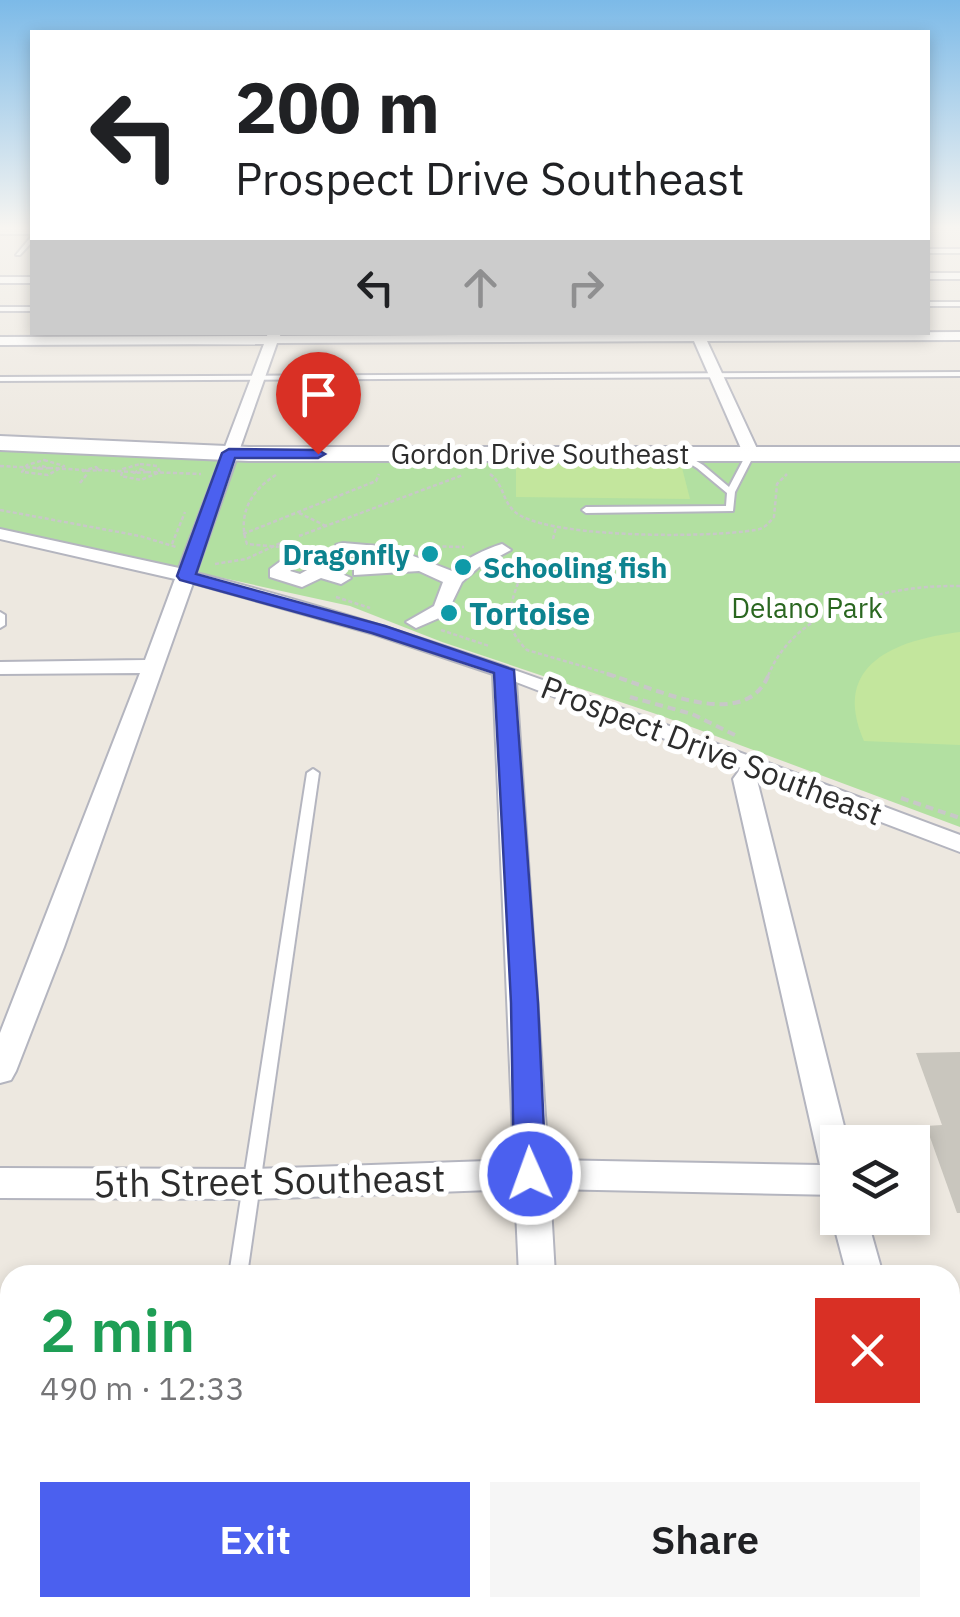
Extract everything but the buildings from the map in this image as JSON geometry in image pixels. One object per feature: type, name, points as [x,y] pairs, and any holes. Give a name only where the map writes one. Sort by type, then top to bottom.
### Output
[{"type":"street","points":[[697,335],[751,452]]},
{"type":"street","points":[[0,1072],[274,336]]},
{"type":"street","points":[[0,340],[960,336]]},
{"type":"street","name":"Gordon Drive Southeast","points":[[0,444],[229,453],[960,454]]},
{"type":"street","name":"Prospect Drive Southeast","points":[[0,534],[186,576],[504,670],[960,844]]},
{"type":"street","points":[[344,549],[472,562]]},
{"type":"street","points":[[428,622],[444,588],[472,562],[502,550]]},
{"type":"street","points":[[316,582],[393,570],[418,558]]},
{"type":"street","points":[[418,558],[444,588]]},
{"type":"street","points":[[0,668],[151,666]]},
{"type":"street","points":[[504,670],[536,1265]]},
{"type":"street","points":[[756,766],[746,779],[827,1125]]},
{"type":"street","name":"5th Street Southeast","points":[[0,1183],[251,1184],[530,1174],[820,1180]]},
{"type":"street","points":[[854,1235],[862,1265]]},
{"type":"lane","points":[[930,304],[960,304]]},
{"type":"lane","points":[[0,309],[30,309]]},
{"type":"lane","points":[[0,379],[960,374]]},
{"type":"lane","points":[[586,510],[730,509],[731,492],[751,452]]},
{"type":"lane","points":[[673,453],[696,461],[706,476],[731,492]]},
{"type":"lane","points":[[0,615],[0,625]]},
{"type":"lane","points":[[239,1265],[313,772]]},
{"type":"path","points":[[24,467],[50,460],[64,464],[63,469]]},
{"type":"path","points":[[148,460],[158,460]]},
{"type":"path","points":[[120,471],[146,464],[160,468],[160,472]]},
{"type":"path","points":[[0,466],[201,474]]},
{"type":"path","points":[[24,467],[22,472],[34,476],[63,469]]},
{"type":"path","points":[[242,534],[376,480],[380,474],[372,468]]},
{"type":"path","points":[[34,476],[39,469]]},
{"type":"path","points":[[80,482],[86,471]]},
{"type":"path","points":[[120,471],[120,476],[134,480],[160,472]]},
{"type":"path","points":[[205,562],[246,559],[268,547],[473,472]]},
{"type":"path","points":[[134,480],[136,473]]},
{"type":"path","points":[[280,473],[255,492],[242,534],[247,544],[287,548]]},
{"type":"path","points":[[176,552],[172,544],[186,508]]},
{"type":"path","points":[[0,510],[172,544]]},
{"type":"path","points":[[299,513],[326,526]]},
{"type":"path","points":[[552,539],[556,527]]},
{"type":"path","points":[[418,558],[512,552],[523,561],[507,608],[510,632],[527,650],[716,706],[740,706],[760,695],[776,657],[789,638],[806,625],[859,602],[914,586],[960,586]]},
{"type":"green space","name":"Delano Park","points":[[0,449],[960,457],[960,827],[350,606],[0,529]]},
{"type":"green space","points":[[516,463],[681,464],[690,499],[516,497]]},
{"type":"green space","points":[[960,632],[960,745],[864,741],[856,715],[856,693],[863,675],[875,661],[913,642]]},
{"type":"place","name":"Dragonfly","points":[[430,554]]},
{"type":"place","name":"Schooling fish","points":[[463,567]]},
{"type":"place","name":"Tortoise","points":[[449,613]]},
{"type":"route","points":[[318,454],[229,453],[186,576],[504,670],[530,1174]]}]
